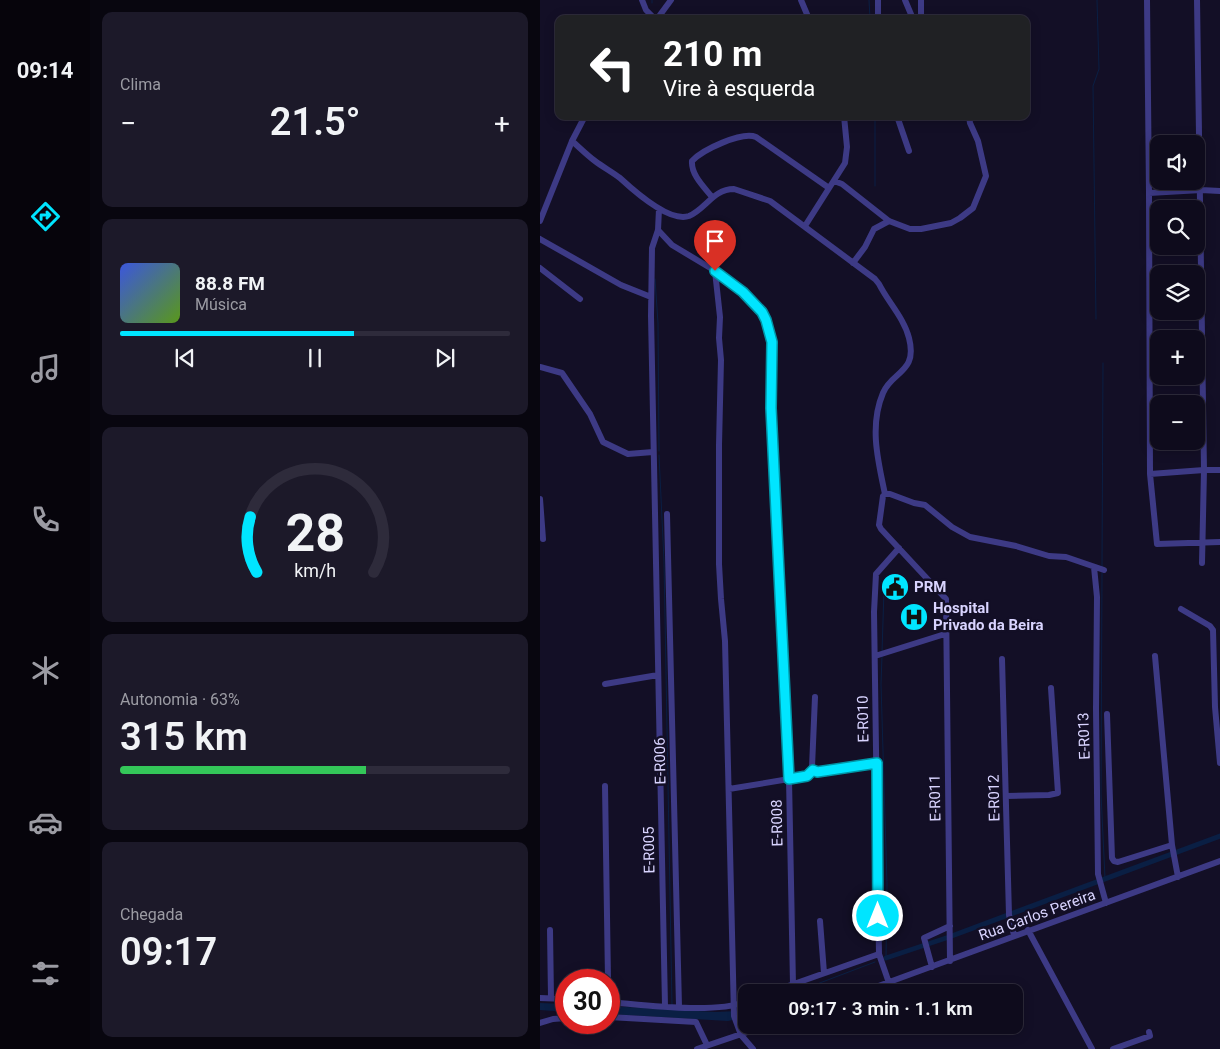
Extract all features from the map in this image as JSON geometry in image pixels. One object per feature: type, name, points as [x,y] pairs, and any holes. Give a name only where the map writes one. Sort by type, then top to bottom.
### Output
[{"type":"street","points":[[642,0],[646,10],[652,15]]},
{"type":"street","points":[[659,15],[672,0]]},
{"type":"street","points":[[801,0],[807,15]]},
{"type":"street","points":[[878,0],[878,15]]},
{"type":"street","points":[[905,0],[911,15]]},
{"type":"street","points":[[921,0],[921,15]]},
{"type":"street","points":[[1147,0],[1150,474],[1157,544],[1220,542]]},
{"type":"street","points":[[1197,0],[1199,135]]},
{"type":"street","points":[[540,221],[572,141],[583,120]]},
{"type":"street","points":[[805,226],[844,165],[848,147],[845,120]]},
{"type":"street","points":[[898,120],[908,151]]},
{"type":"street","points":[[834,181],[842,184],[889,221],[910,229],[921,229],[951,223],[974,208],[986,176],[978,141],[970,120]]},
{"type":"street","points":[[712,197],[695,174],[692,161],[697,156],[724,142],[741,136],[756,137],[829,188]]},
{"type":"street","points":[[572,141],[594,160],[619,177],[637,194],[659,209],[678,216],[689,216],[702,208],[712,197],[729,189],[770,201],[880,284],[909,338],[910,358],[906,367],[883,392],[874,425],[885,494],[925,505],[952,527],[970,537],[1016,546],[1049,556],[1066,557],[1094,567],[1100,567],[1104,570]]},
{"type":"street","points":[[837,175],[842,184]]},
{"type":"street","points":[[1149,193],[1200,190],[1220,191]]},
{"type":"street","points":[[1200,190],[1204,470],[1204,542],[1202,563]]},
{"type":"street","name":"E-R005","points":[[659,209],[658,230],[652,248],[651,297],[665,1006]]},
{"type":"street","points":[[853,263],[866,247],[874,229],[889,221]]},
{"type":"street","name":"E-R008","points":[[658,230],[672,245],[715,271],[754,302],[766,320],[772,353],[772,421],[789,779],[793,984]]},
{"type":"street","points":[[540,239],[621,285],[651,297]]},
{"type":"street","points":[[540,268],[580,299]]},
{"type":"street","points":[[715,271],[722,360],[719,445],[719,564],[725,641],[726,750],[729,789],[734,1016],[741,1035],[753,1049]]},
{"type":"street","points":[[540,367],[562,373],[590,414],[603,442],[628,454],[653,452]]},
{"type":"street","points":[[1150,474],[1220,470]]},
{"type":"street","name":"E-R011","points":[[885,494],[879,525],[946,598],[950,960]]},
{"type":"street","points":[[540,499],[543,539]]},
{"type":"street","name":"E-R006","points":[[667,514],[679,1006]]},
{"type":"street","name":"E-R010","points":[[888,983],[879,954],[875,656],[876,574],[899,548]]},
{"type":"street","name":"E-R013","points":[[1094,567],[1096,598],[1098,874],[1106,903]]},
{"type":"street","points":[[1181,610],[1210,626],[1213,630],[1215,707],[1220,763]]},
{"type":"street","points":[[875,656],[946,634]]},
{"type":"street","points":[[1155,656],[1172,845],[1178,877]]},
{"type":"street","name":"E-R012","points":[[1002,659],[1009,915],[1014,935]]},
{"type":"street","points":[[605,684],[658,674]]},
{"type":"street","points":[[1006,796],[1058,793],[1051,688]]},
{"type":"street","points":[[813,770],[814,697]]},
{"type":"street","points":[[1107,714],[1112,858],[1118,862],[1172,845]]},
{"type":"street","points":[[813,770],[817,772],[877,763]]},
{"type":"street","points":[[729,789],[807,776],[813,770]]},
{"type":"street","points":[[605,786],[608,969]]},
{"type":"street","name":"Rua Carlos Pereira","points":[[885,984],[1014,935],[1220,861]]},
{"type":"street","points":[[820,921],[824,973]]},
{"type":"street","points":[[932,967],[924,938],[950,926]]},
{"type":"street","points":[[550,930],[551,998]]},
{"type":"street","points":[[1028,930],[1092,1049]]},
{"type":"street","points":[[796,984],[879,954]]},
{"type":"street","points":[[540,998],[555,998]]},
{"type":"street","points":[[620,1003],[665,1006],[738,1005]]},
{"type":"street","points":[[620,1018],[696,1022],[707,1045]]},
{"type":"street","points":[[540,1023],[555,1019]]},
{"type":"street","points":[[1113,1049],[1150,1036],[1149,1032]]},
{"type":"street","points":[[697,1049],[741,1035]]},
{"type":"water","points":[[540,1003],[555,1004],[555,1011],[540,1010]]},
{"type":"water","points":[[620,1007],[716,1012],[738,1011],[738,1019],[728,1021],[620,1015]]},
{"type":"waterway","points":[[869,0],[870,15]]},
{"type":"waterway","points":[[1096,319],[1093,86],[1099,69],[1097,0]]},
{"type":"waterway","points":[[875,120],[875,186]]},
{"type":"waterway","points":[[655,279],[658,323],[659,451]]},
{"type":"waterway","points":[[1102,567],[1103,363]]},
{"type":"waterway","points":[[659,455],[664,561],[672,1006]]},
{"type":"waterway","points":[[1102,573],[1101,794],[1105,878]]},
{"type":"waterway","points":[[882,652],[884,590]]},
{"type":"waterway","points":[[882,656],[881,684],[887,884],[886,958]]},
{"type":"waterway","points":[[886,958],[949,937],[1220,836]]},
{"type":"waterway","points":[[817,984],[875,962]]},
{"type":"place","name":"PRM","points":[[895,587]]},
{"type":"place","name":"Hospital Privado da Beira","points":[[914,617]]},
{"type":"route","points":[[715,271],[754,302],[766,320],[772,342],[771,408],[789,779],[807,776],[813,770],[817,772],[873,762],[877,763],[878,916]]}]
